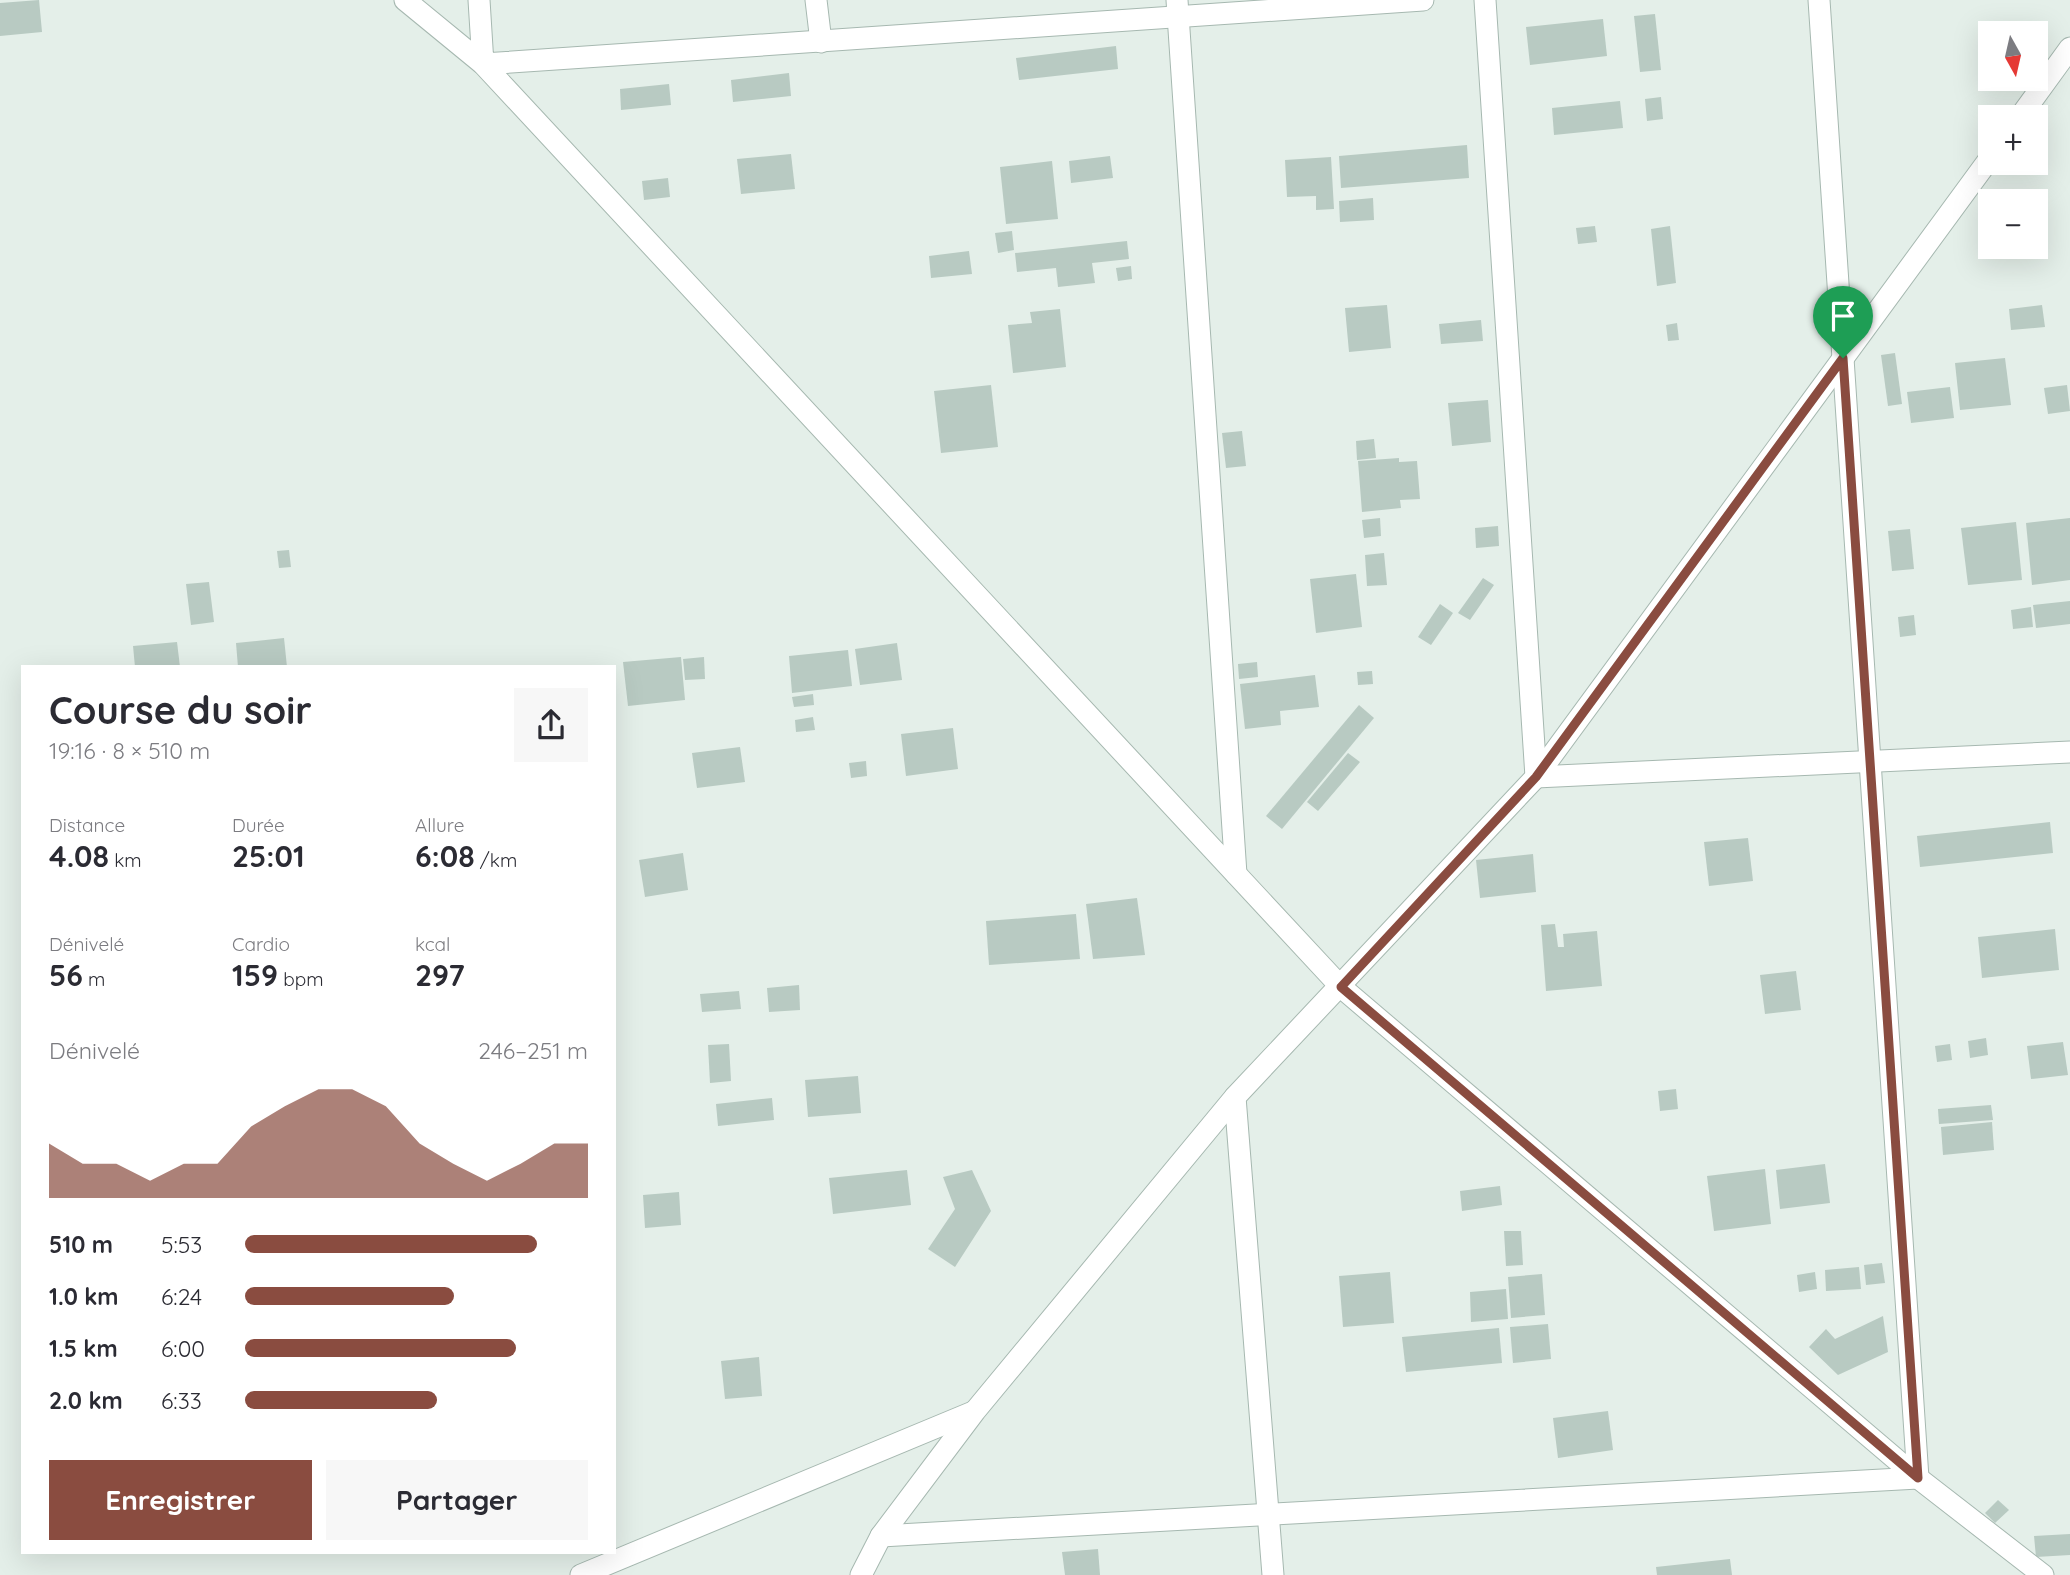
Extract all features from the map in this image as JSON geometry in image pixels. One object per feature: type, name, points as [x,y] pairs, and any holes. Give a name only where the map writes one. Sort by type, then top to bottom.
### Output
[{"type":"street","points":[[405,0],[483,64],[1341,987],[1918,1478],[2043,1575]]},
{"type":"street","points":[[479,0],[483,64]]},
{"type":"street","points":[[816,0],[821,42]]},
{"type":"street","points":[[483,64],[821,42],[1177,8],[1423,0]]},
{"type":"street","points":[[1485,0],[1536,777]]},
{"type":"street","points":[[1819,0],[1918,1478]]},
{"type":"street","points":[[1177,8],[1236,874]]},
{"type":"street","points":[[2029,105],[2070,48]]},
{"type":"street","points":[[861,1575],[881,1536],[975,1411],[1235,1097],[1536,777],[1978,174]]},
{"type":"street","points":[[1536,777],[2070,752]]},
{"type":"street","points":[[1235,1097],[1273,1575]]},
{"type":"street","points":[[581,1575],[975,1411]]},
{"type":"street","points":[[881,1536],[1918,1478]]},
{"type":"building","points":[[39,0],[42,32],[0,36],[0,3]]},
{"type":"building","points":[[1655,14],[1661,70],[1640,72],[1634,16]]},
{"type":"building","points":[[1603,19],[1607,56],[1530,65],[1526,27]]},
{"type":"building","points":[[1116,46],[1118,69],[1019,80],[1016,58]]},
{"type":"building","points":[[789,73],[791,96],[733,102],[731,80]]},
{"type":"building","points":[[669,84],[671,105],[621,110],[620,89]]},
{"type":"building","points":[[1661,97],[1663,119],[1647,121],[1645,99]]},
{"type":"building","points":[[1620,101],[1623,128],[1554,135],[1552,108]]},
{"type":"building","points":[[1467,145],[1469,178],[1341,188],[1339,156]]},
{"type":"building","points":[[791,154],[795,189],[741,194],[737,159]]},
{"type":"building","points":[[1110,156],[1113,178],[1071,183],[1069,161]]},
{"type":"building","points":[[1331,157],[1334,209],[1316,210],[1316,196],[1287,197],[1285,160]]},
{"type":"building","points":[[1052,161],[1058,219],[1006,224],[1000,167]]},
{"type":"building","points":[[668,178],[670,197],[644,200],[642,181]]},
{"type":"building","points":[[1373,198],[1374,220],[1340,222],[1339,201]]},
{"type":"building","points":[[1595,226],[1597,242],[1578,244],[1576,228]]},
{"type":"building","points":[[1670,226],[1676,283],[1657,286],[1651,229]]},
{"type":"building","points":[[1012,231],[1014,250],[998,253],[995,233]]},
{"type":"building","points":[[1127,241],[1129,259],[1092,263],[1095,283],[1058,287],[1056,268],[1017,272],[1015,253]]},
{"type":"building","points":[[969,251],[972,274],[931,278],[929,256]]},
{"type":"building","points":[[1131,266],[1132,279],[1118,281],[1116,268]]},
{"type":"building","points":[[1387,305],[1391,348],[1349,352],[1345,308]]},
{"type":"building","points":[[2042,305],[2045,327],[2011,330],[2009,309]]},
{"type":"building","points":[[1060,309],[1066,367],[1013,373],[1008,325],[1032,323],[1030,312]]},
{"type":"building","points":[[1481,320],[1483,341],[1441,344],[1439,324]]},
{"type":"building","points":[[1677,323],[1679,340],[1668,341],[1666,325]]},
{"type":"building","points":[[1895,353],[1902,404],[1888,406],[1881,355]]},
{"type":"building","points":[[2005,358],[2011,405],[1960,410],[1955,363]]},
{"type":"building","points":[[991,385],[998,447],[941,453],[934,391]]},
{"type":"building","points":[[2067,385],[2070,411],[2048,414],[2044,388]]},
{"type":"building","points":[[1950,387],[1954,418],[1911,423],[1907,392]]},
{"type":"building","points":[[1488,400],[1491,442],[1452,446],[1448,403]]},
{"type":"building","points":[[1242,431],[1246,466],[1226,468],[1222,433]]},
{"type":"building","points":[[1374,439],[1376,458],[1357,460],[1356,441]]},
{"type":"building","points":[[1399,458],[1399,462],[1417,461],[1420,499],[1400,500],[1401,508],[1362,512],[1358,461]]},
{"type":"building","points":[[1380,518],[1381,536],[1364,538],[1362,520]]},
{"type":"building","points":[[2070,518],[2070,580],[2032,585],[2026,523]]},
{"type":"building","points":[[2016,522],[2022,580],[1968,585],[1961,528]]},
{"type":"building","points":[[1498,526],[1499,546],[1476,548],[1475,528]]},
{"type":"building","points":[[1910,529],[1914,569],[1892,571],[1888,531]]},
{"type":"building","points":[[289,550],[291,567],[279,568],[277,551]]},
{"type":"building","points":[[1384,553],[1387,585],[1367,586],[1365,555]]},
{"type":"building","points":[[1356,574],[1362,627],[1316,633],[1310,579]]},
{"type":"building","points":[[1483,578],[1494,585],[1470,620],[1458,613]]},
{"type":"building","points":[[209,582],[214,622],[191,625],[186,584]]},
{"type":"building","points":[[2070,601],[2070,624],[2036,628],[2033,605]]},
{"type":"building","points":[[1440,604],[1453,613],[1431,645],[1418,637]]},
{"type":"building","points":[[2031,607],[2033,627],[2013,629],[2011,610]]},
{"type":"building","points":[[1914,615],[1916,635],[1900,637],[1898,617]]},
{"type":"building","points":[[284,638],[287,665],[238,665],[236,643]]},
{"type":"building","points":[[177,642],[180,665],[135,665],[133,646]]},
{"type":"building","points":[[897,643],[902,680],[860,685],[855,649]]},
{"type":"building","points":[[848,650],[852,686],[792,693],[789,656]]},
{"type":"building","points":[[681,657],[685,700],[628,706],[623,662]]},
{"type":"building","points":[[704,657],[705,679],[685,680],[683,659]]},
{"type":"building","points":[[1257,662],[1258,677],[1239,679],[1238,664]]},
{"type":"building","points":[[1372,671],[1373,684],[1358,685],[1357,672]]},
{"type":"building","points":[[1315,675],[1319,707],[1280,711],[1281,725],[1245,729],[1240,684]]},
{"type":"building","points":[[813,694],[814,705],[794,707],[792,697]]},
{"type":"building","points":[[1359,705],[1374,718],[1282,829],[1266,816]]},
{"type":"building","points":[[813,717],[815,730],[796,732],[795,720]]},
{"type":"building","points":[[953,728],[958,769],[906,776],[901,734]]},
{"type":"building","points":[[740,747],[745,782],[697,788],[692,753]]},
{"type":"building","points":[[1348,753],[1360,762],[1318,811],[1307,802]]},
{"type":"building","points":[[866,761],[867,776],[851,778],[849,763]]},
{"type":"building","points":[[2050,822],[2053,853],[1920,867],[1917,836]]},
{"type":"building","points":[[1748,838],[1753,881],[1709,886],[1704,842]]},
{"type":"building","points":[[683,853],[688,890],[645,897],[639,860]]},
{"type":"building","points":[[1533,854],[1536,892],[1480,898],[1476,860]]},
{"type":"building","points":[[1137,898],[1145,955],[1093,959],[1086,904]]},
{"type":"building","points":[[1076,914],[1080,959],[989,965],[986,921]]},
{"type":"building","points":[[1555,924],[1558,947],[1564,947],[1563,934],[1597,931],[1602,986],[1546,991],[1541,925]]},
{"type":"building","points":[[2055,929],[2059,970],[1982,978],[1978,937]]},
{"type":"building","points":[[1796,971],[1801,1010],[1765,1014],[1760,975]]},
{"type":"building","points":[[799,985],[800,1010],[769,1012],[767,988]]},
{"type":"building","points":[[739,991],[741,1009],[702,1012],[700,994]]},
{"type":"building","points":[[1986,1038],[1988,1055],[1970,1058],[1968,1041]]},
{"type":"building","points":[[2063,1042],[2068,1075],[2031,1079],[2027,1046]]},
{"type":"building","points":[[729,1044],[731,1081],[710,1083],[708,1045]]},
{"type":"building","points":[[1950,1044],[1952,1060],[1937,1062],[1935,1046]]},
{"type":"building","points":[[858,1076],[861,1113],[808,1117],[805,1080]]},
{"type":"building","points":[[1676,1089],[1678,1109],[1660,1111],[1658,1091]]},
{"type":"building","points":[[772,1098],[774,1120],[718,1126],[716,1104]]},
{"type":"building","points":[[1991,1105],[1993,1120],[1939,1124],[1938,1109]]},
{"type":"building","points":[[1992,1122],[1994,1150],[1943,1155],[1941,1127]]},
{"type":"building","points":[[1825,1164],[1830,1203],[1780,1209],[1776,1170]]},
{"type":"building","points":[[1765,1169],[1771,1224],[1714,1231],[1707,1176]]},
{"type":"building","points":[[907,1170],[911,1205],[833,1214],[829,1178]]},
{"type":"building","points":[[972,1170],[991,1211],[955,1267],[928,1249],[955,1209],[943,1177]]},
{"type":"building","points":[[1500,1186],[1502,1205],[1462,1211],[1460,1191]]},
{"type":"building","points":[[679,1192],[681,1225],[645,1228],[643,1195]]},
{"type":"building","points":[[1504,1231],[1521,1231],[1523,1265],[1506,1266]]},
{"type":"building","points":[[1882,1263],[1885,1283],[1866,1285],[1864,1265]]},
{"type":"building","points":[[1859,1267],[1861,1289],[1826,1291],[1825,1270]]},
{"type":"building","points":[[1390,1272],[1394,1323],[1343,1327],[1339,1276]]},
{"type":"building","points":[[1815,1272],[1817,1289],[1799,1292],[1797,1275]]},
{"type":"building","points":[[1542,1274],[1545,1315],[1511,1318],[1508,1277]]},
{"type":"building","points":[[1506,1289],[1508,1319],[1471,1322],[1470,1292]]},
{"type":"building","points":[[1883,1316],[1888,1352],[1838,1375],[1809,1347],[1826,1329],[1835,1339]]},
{"type":"building","points":[[1548,1324],[1551,1359],[1513,1363],[1510,1327]]},
{"type":"building","points":[[1499,1328],[1502,1363],[1406,1372],[1402,1337]]},
{"type":"building","points":[[759,1357],[762,1396],[725,1399],[721,1361]]},
{"type":"building","points":[[1608,1411],[1613,1450],[1558,1458],[1553,1418]]},
{"type":"building","points":[[1998,1500],[2009,1510],[1995,1523],[1985,1513]]},
{"type":"building","points":[[2070,1534],[2070,1555],[2036,1557],[2034,1536]]},
{"type":"building","points":[[1098,1549],[1100,1575],[1065,1575],[1062,1552]]},
{"type":"building","points":[[1730,1559],[1732,1575],[1657,1575],[1656,1567]]},
{"type":"route","points":[[1843,358],[1918,1478],[1341,987],[1536,777],[1843,358]]}]
